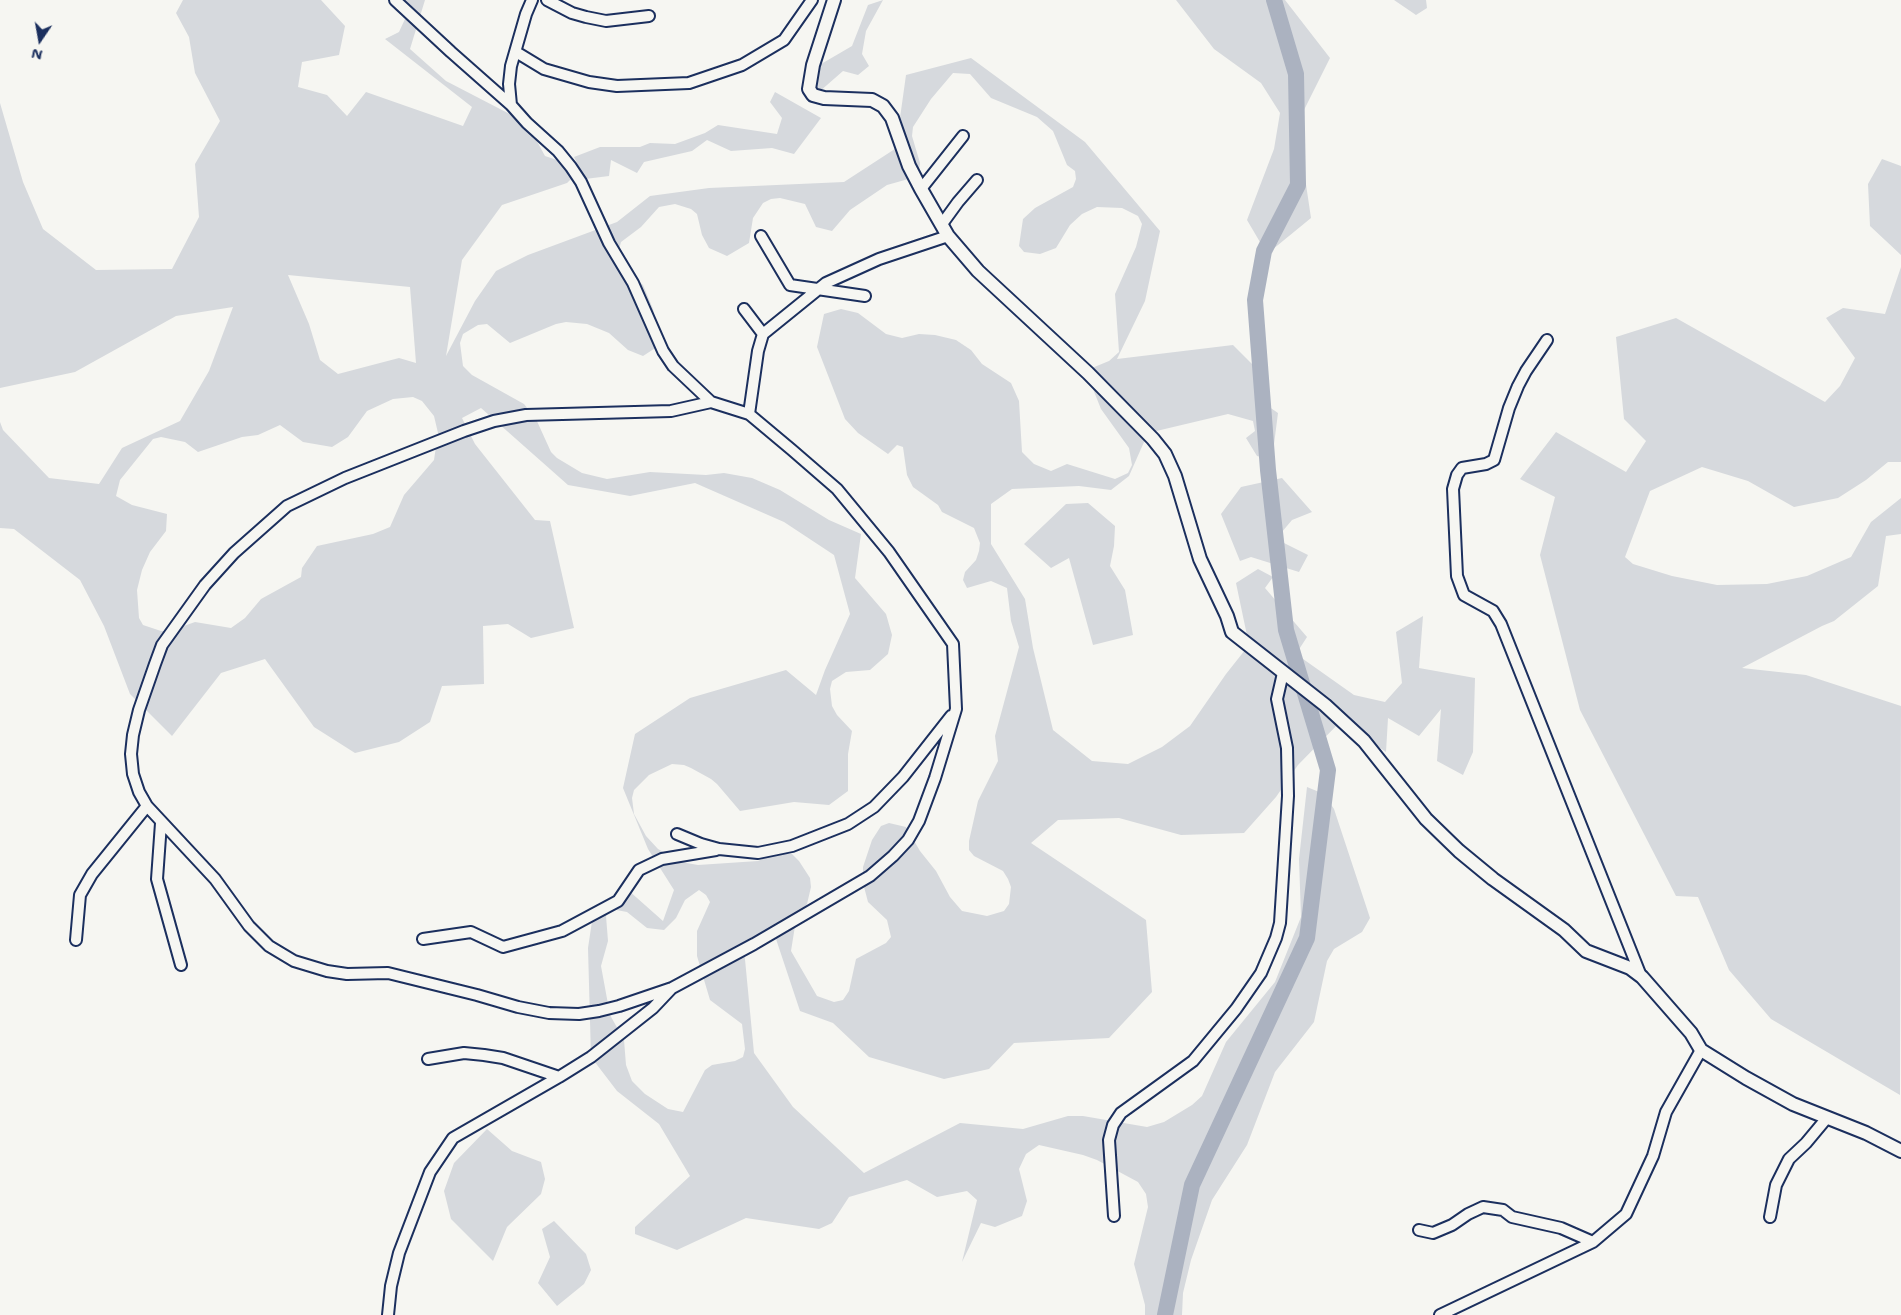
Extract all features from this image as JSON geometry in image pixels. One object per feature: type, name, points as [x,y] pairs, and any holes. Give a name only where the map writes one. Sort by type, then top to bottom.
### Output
[{"type":"street","points":[[395,0],[450,52],[511,104],[527,123],[558,151],[571,167],[581,182],[609,243],[633,283],[663,350],[673,366],[711,402],[749,414],[837,489],[889,552],[953,644],[956,709],[919,822],[908,840],[893,856],[870,876],[822,905],[672,988],[619,1006],[578,1014],[564,1014],[518,1007],[388,973],[347,974],[311,967],[268,946],[249,926],[214,879],[146,806],[133,774],[133,735],[139,710],[162,645],[205,585],[234,553],[287,506],[345,478],[464,431],[494,421],[526,415],[671,411],[711,402]]},
{"type":"street","points":[[511,104],[509,84],[526,14],[532,0]]},
{"type":"street","points":[[548,0],[586,18],[606,21],[649,16]]},
{"type":"street","points":[[516,52],[544,69],[589,82],[617,86],[689,82],[742,65],[784,40],[812,0]]},
{"type":"street","points":[[834,0],[813,65],[809,89],[813,95],[824,98],[872,100],[883,106],[892,118],[909,166],[948,236],[978,271],[1088,373],[1153,439],[1165,454],[1175,476],[1200,559],[1227,616],[1232,632],[1324,705],[1364,741],[1426,820],[1459,852],[1564,930],[1586,951],[1630,968],[1642,977],[1692,1033],[1701,1050],[1785,1100],[1826,1119],[1866,1133],[1901,1151]]},
{"type":"street","points":[[921,189],[963,136]]},
{"type":"street","points":[[942,224],[977,180]]},
{"type":"street","points":[[761,236],[790,285],[865,296]]},
{"type":"street","points":[[749,414],[758,351],[763,334],[826,283],[879,259],[948,236]]},
{"type":"street","points":[[744,309],[763,334]]},
{"type":"street","points":[[1547,340],[1518,386],[1509,408],[1494,460],[1486,464],[1462,468],[1457,475],[1454,489],[1457,576],[1464,595],[1493,611],[1501,624],[1642,977]]},
{"type":"street","points":[[1114,1216],[1109,1140],[1112,1125],[1121,1113],[1192,1061],[1246,995],[1260,973],[1276,938],[1280,923],[1288,796],[1287,748],[1277,699],[1283,673]]},
{"type":"street","points":[[677,834],[719,849],[758,853],[792,846],[848,824],[863,816],[874,807],[903,777],[956,709]]},
{"type":"street","points":[[76,940],[80,895],[92,874],[146,806]]},
{"type":"street","points":[[161,823],[157,879],[181,965]]},
{"type":"street","points":[[423,939],[470,932],[503,947],[562,931],[618,901],[639,870],[662,859],[719,849]]},
{"type":"street","points":[[388,1315],[391,1286],[402,1244],[430,1172],[453,1138],[591,1057],[653,1008],[672,988]]},
{"type":"street","points":[[1440,1315],[1593,1242],[1626,1214],[1654,1156],[1666,1112],[1701,1050]]},
{"type":"street","points":[[428,1059],[464,1053],[484,1054],[503,1058],[559,1077]]},
{"type":"street","points":[[1770,1217],[1776,1185],[1789,1159],[1806,1143],[1826,1119]]},
{"type":"street","points":[[1419,1230],[1433,1233],[1483,1208],[1502,1210],[1512,1217],[1561,1228],[1593,1242]]},
{"type":"shaded area","points":[[183,0],[321,0],[345,26],[339,55],[302,62],[298,87],[327,95],[347,116],[366,92],[463,126],[472,107],[385,39],[399,32],[405,19],[408,8],[402,0],[425,0],[410,49],[446,81],[527,123],[545,156],[560,161],[574,176],[567,183],[502,205],[462,260],[446,356],[475,301],[496,271],[528,255],[617,222],[650,196],[709,188],[844,182],[901,145],[899,125],[906,75],[971,58],[1085,142],[1160,231],[1145,301],[1117,359],[1233,345],[1258,370],[1256,398],[1278,413],[1272,460],[1257,456],[1246,438],[1255,431],[1253,421],[1228,414],[1148,433],[1129,476],[1111,490],[1079,486],[1012,489],[991,504],[991,544],[1025,599],[1033,648],[1053,730],[1092,761],[1128,764],[1162,747],[1190,726],[1226,674],[1249,645],[1236,583],[1258,569],[1273,577],[1265,588],[1307,637],[1296,654],[1354,695],[1385,702],[1402,683],[1396,632],[1423,616],[1419,668],[1475,678],[1473,752],[1463,775],[1437,761],[1441,709],[1419,736],[1388,718],[1386,752],[1341,721],[1298,765],[1276,797],[1244,833],[1181,835],[1119,818],[1058,820],[1031,843],[1146,920],[1152,992],[1109,1038],[1014,1043],[989,1069],[944,1079],[869,1057],[833,1023],[800,1011],[774,933],[744,949],[754,1053],[793,1107],[864,1173],[960,1123],[1023,1129],[1068,1116],[1083,1116],[1147,1127],[1164,1122],[1192,1105],[1202,1096],[1226,1042],[1275,982],[1301,917],[1299,859],[1307,787],[1324,794],[1334,809],[1370,918],[1362,932],[1334,949],[1327,961],[1314,1022],[1275,1072],[1247,1145],[1212,1200],[1191,1260],[1183,1293],[1182,1315],[1145,1315],[1145,1305],[1134,1264],[1148,1207],[1146,1194],[1138,1182],[1097,1160],[1039,1145],[1026,1154],[1019,1169],[1027,1201],[1022,1216],[995,1227],[981,1223],[962,1262],[977,1200],[967,1191],[937,1197],[907,1180],[849,1197],[832,1223],[819,1229],[746,1218],[677,1250],[635,1234],[635,1227],[690,1176],[659,1124],[617,1091],[591,1057],[588,948],[594,908],[628,890],[663,921],[674,890],[648,849],[623,788],[635,734],[690,698],[786,670],[816,695],[850,614],[834,555],[784,522],[695,483],[630,496],[568,485],[481,408],[462,418],[475,444],[535,520],[550,521],[574,628],[531,638],[508,624],[483,626],[484,684],[442,686],[430,722],[399,742],[355,753],[314,727],[265,659],[221,673],[172,736],[130,694],[104,626],[80,580],[14,529],[0,528],[0,422],[3,430],[49,478],[99,484],[122,448],[180,421],[209,371],[233,307],[176,316],[75,372],[0,388],[0,103],[23,182],[43,229],[96,270],[172,269],[199,217],[195,164],[220,121],[195,73],[189,37],[176,13]],"holes":[[[953,73],[970,74],[991,98],[1037,117],[1053,131],[1067,165],[1075,171],[1076,179],[1073,187],[1035,208],[1023,219],[1019,246],[1024,252],[1040,254],[1056,248],[1070,225],[1082,214],[1097,207],[1122,208],[1138,216],[1142,224],[1136,247],[1115,294],[1119,352],[1109,361],[1087,370],[1101,409],[1129,448],[1132,465],[1128,473],[1115,479],[1067,464],[1051,471],[1034,464],[1022,452],[1019,401],[1011,383],[982,364],[971,350],[956,340],[935,335],[919,334],[902,338],[886,334],[858,313],[841,309],[824,314],[817,347],[845,419],[858,433],[888,454],[897,445],[903,447],[907,475],[913,487],[938,505],[942,512],[974,528],[980,543],[979,551],[976,560],[965,572],[963,580],[967,588],[991,581],[1007,588],[1011,621],[1019,647],[995,736],[998,761],[978,801],[969,841],[969,850],[974,856],[1003,871],[1011,887],[1009,904],[1004,911],[987,916],[962,911],[950,897],[936,871],[920,851],[906,827],[889,823],[881,826],[872,840],[863,867],[863,883],[868,902],[887,920],[891,937],[886,943],[856,959],[849,991],[843,1000],[834,1002],[817,996],[791,951],[795,926],[807,904],[811,887],[810,878],[799,861],[792,854],[774,853],[758,861],[698,865],[681,862],[658,849],[646,836],[634,814],[632,798],[634,790],[649,775],[672,764],[684,765],[711,779],[740,811],[794,802],[829,805],[848,791],[848,754],[852,731],[837,715],[832,706],[830,689],[832,681],[846,672],[870,670],[888,654],[892,635],[886,614],[855,578],[861,534],[829,520],[780,490],[752,478],[724,473],[706,475],[650,472],[607,479],[582,473],[557,458],[551,452],[536,419],[524,404],[472,375],[463,366],[460,343],[463,334],[478,325],[487,324],[510,343],[556,324],[566,322],[587,324],[609,333],[628,350],[643,356],[660,345],[653,309],[643,285],[622,266],[617,257],[621,242],[641,227],[659,207],[675,204],[691,209],[697,214],[702,235],[709,248],[727,256],[749,243],[753,218],[763,203],[771,199],[780,198],[805,204],[816,227],[832,231],[850,210],[887,185],[912,178],[919,172],[920,163],[912,136],[913,127],[931,99]],[[288,275],[410,287],[416,363],[399,358],[338,374],[320,360],[309,324]],[[413,397],[422,401],[434,416],[438,433],[434,460],[404,495],[390,527],[373,534],[317,546],[302,568],[301,577],[261,599],[245,618],[231,628],[195,622],[170,631],[161,631],[143,625],[139,618],[137,590],[142,570],[150,552],[166,531],[167,514],[132,505],[116,496],[120,480],[153,439],[161,437],[185,442],[198,452],[242,437],[258,435],[280,425],[303,442],[332,447],[348,437],[367,411],[393,399]],[[699,890],[706,895],[710,902],[697,931],[697,956],[710,1000],[742,1024],[745,1049],[743,1057],[735,1061],[712,1065],[705,1070],[683,1112],[668,1109],[645,1094],[632,1081],[626,1065],[624,1040],[610,1015],[601,966],[608,941],[606,916],[611,909],[627,912],[647,928],[664,930],[676,918],[685,900]]]},
{"type":"shaded area","points":[[883,0],[866,31],[862,54],[869,66],[858,75],[843,71],[819,92],[811,87],[816,67],[852,46],[868,5]]},
{"type":"shaded area","points":[[1176,0],[1285,0],[1330,58],[1297,124],[1311,218],[1267,254],[1247,220],[1274,149],[1280,113],[1261,83],[1214,49]]},
{"type":"shaded area","points":[[1394,0],[1426,0],[1427,8],[1416,15]]},
{"type":"shaded area","points":[[775,92],[821,118],[794,154],[772,148],[731,151],[707,140],[692,151],[644,162],[637,173],[611,160],[609,176],[585,179],[574,157],[600,147],[640,147],[650,143],[675,144],[705,133],[718,125],[777,134],[782,118],[770,102]]},
{"type":"shaded area","points":[[1882,159],[1901,166],[1901,255],[1870,226],[1868,184]]},
{"type":"shaded area","points":[[1901,267],[1901,462],[1888,462],[1866,480],[1838,498],[1794,507],[1748,481],[1702,467],[1650,491],[1625,557],[1633,564],[1672,576],[1717,585],[1767,584],[1807,576],[1851,557],[1871,522],[1901,498],[1901,534],[1886,536],[1878,586],[1834,621],[1742,668],[1806,675],[1901,706],[1900,1095],[1771,1019],[1729,970],[1698,897],[1676,896],[1580,710],[1540,555],[1555,497],[1520,479],[1556,432],[1626,472],[1646,441],[1624,419],[1616,337],[1676,318],[1825,402],[1840,386],[1855,358],[1826,318],[1843,308],[1885,314]]},
{"type":"shaded area","points":[[1282,478],[1312,512],[1292,520],[1276,539],[1308,555],[1299,572],[1251,557],[1240,561],[1221,514],[1241,487]]},
{"type":"shaded area","points":[[1088,503],[1115,526],[1110,566],[1125,590],[1133,635],[1093,645],[1069,558],[1051,568],[1024,544],[1066,504]]},
{"type":"shaded area","points":[[487,1129],[512,1151],[541,1162],[545,1179],[541,1194],[507,1227],[493,1261],[451,1219],[444,1191],[454,1163]]},
{"type":"shaded area","points":[[554,1221],[586,1254],[591,1270],[584,1284],[557,1306],[538,1283],[550,1257],[542,1229]]},
{"type":"waterway","points":[[1165,1315],[1192,1185],[1307,938],[1328,770],[1286,630],[1268,470],[1255,300],[1264,251],[1298,185],[1296,74],[1274,0]]}]
